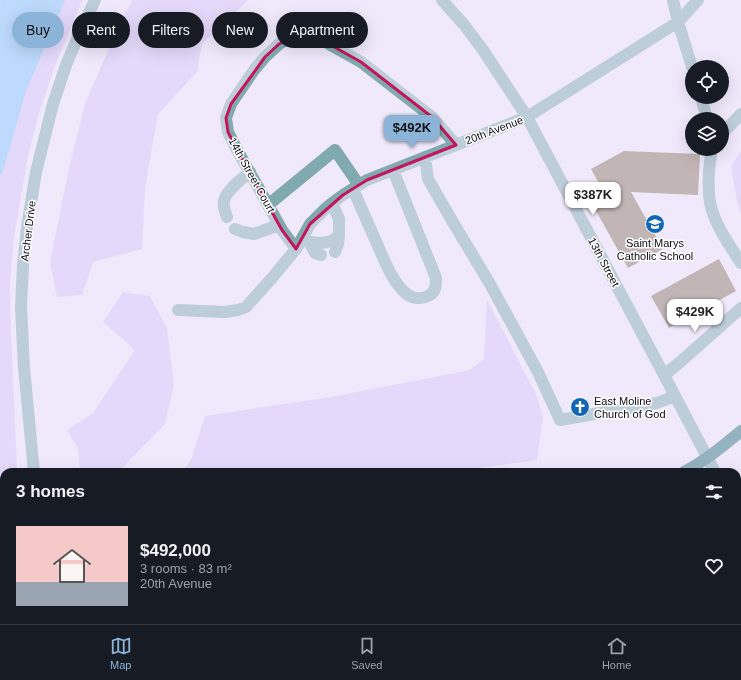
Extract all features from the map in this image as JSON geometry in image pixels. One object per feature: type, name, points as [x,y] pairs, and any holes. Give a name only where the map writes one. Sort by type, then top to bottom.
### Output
[{"type":"main road","points":[[692,468],[741,431]]},
{"type":"street","name":"Archer Drive","points":[[34,468],[24,368],[21,307],[27,227],[36,172],[53,104],[66,65],[96,0]]},
{"type":"street","name":"13th Street","points":[[442,0],[465,26],[483,50],[528,117],[713,468]]},
{"type":"street","points":[[673,0],[690,60]]},
{"type":"street","name":"20th Avenue","points":[[178,310],[225,312],[246,307],[302,244],[310,224],[332,203],[367,180],[528,117],[678,22],[698,0]]},
{"type":"street","name":"14th Street Court","points":[[321,255],[282,230],[228,132],[226,118],[231,104],[254,70],[279,44],[293,36],[301,34],[313,35],[361,62],[432,117],[456,145]]},
{"type":"street","points":[[729,127],[741,114]]},
{"type":"street","points":[[268,205],[335,150],[356,187],[389,269],[399,286],[408,295],[416,298],[423,298],[435,291],[436,278],[393,170]]},
{"type":"street","points":[[711,156],[708,172],[710,202],[713,213],[728,243],[741,263]]},
{"type":"street","points":[[425,157],[428,179],[490,284],[538,372],[560,420],[657,403],[675,396]]},
{"type":"street","points":[[227,217],[224,208],[224,200],[232,187],[250,172]]},
{"type":"street","points":[[332,203],[339,219],[338,244],[334,252]]},
{"type":"street","points":[[235,229],[254,234],[279,225]]},
{"type":"street","points":[[302,244],[330,241],[339,235]]},
{"type":"street","points":[[664,375],[741,308]]},
{"type":"highlighted area","points":[[301,34],[313,35],[361,62],[432,117],[456,145],[367,180],[343,195],[310,224],[296,249],[282,230],[236,148],[228,132],[226,118],[231,104],[265,57],[279,44]]},
{"type":"shaded area","points":[[0,0],[83,0],[77,12],[72,12],[72,25],[64,44],[64,12],[12,12],[12,48],[62,48],[39,113],[27,161],[14,238],[10,283],[17,468],[0,468]]},
{"type":"shaded area","points":[[132,0],[248,0],[235,12],[212,12],[212,34],[204,42],[204,12],[138,12],[138,48],[201,48],[197,72],[158,114],[145,188],[142,249],[93,262],[82,295],[57,297],[50,263],[69,168],[85,104],[109,48],[130,48],[130,12],[126,12]]},
{"type":"shaded area","points":[[741,150],[741,213],[738,206],[731,167]]},
{"type":"shaded area","points":[[123,292],[150,296],[167,328],[174,385],[165,424],[122,468],[80,468],[78,449],[67,430],[93,413],[135,350],[103,322]]},
{"type":"shaded area","points":[[487,300],[536,394],[543,417],[537,460],[479,468],[186,468],[191,460],[205,416],[331,397],[470,370],[484,359]]},
{"type":"water","points":[[1,0],[65,0],[60,12],[12,12],[12,48],[44,48],[26,91],[3,171],[0,176]]},
{"type":"building","points":[[624,151],[685,153],[685,156],[700,156],[698,195],[631,192],[663,249],[628,268],[586,193],[600,185],[591,169]]},
{"type":"building","points":[[719,259],[736,291],[669,328],[651,296]]},
{"type":"place","name":"Saint Marys Catholic School","points":[[655,224]]},
{"type":"place","name":"East Moline Church of God","points":[[580,407]]}]
